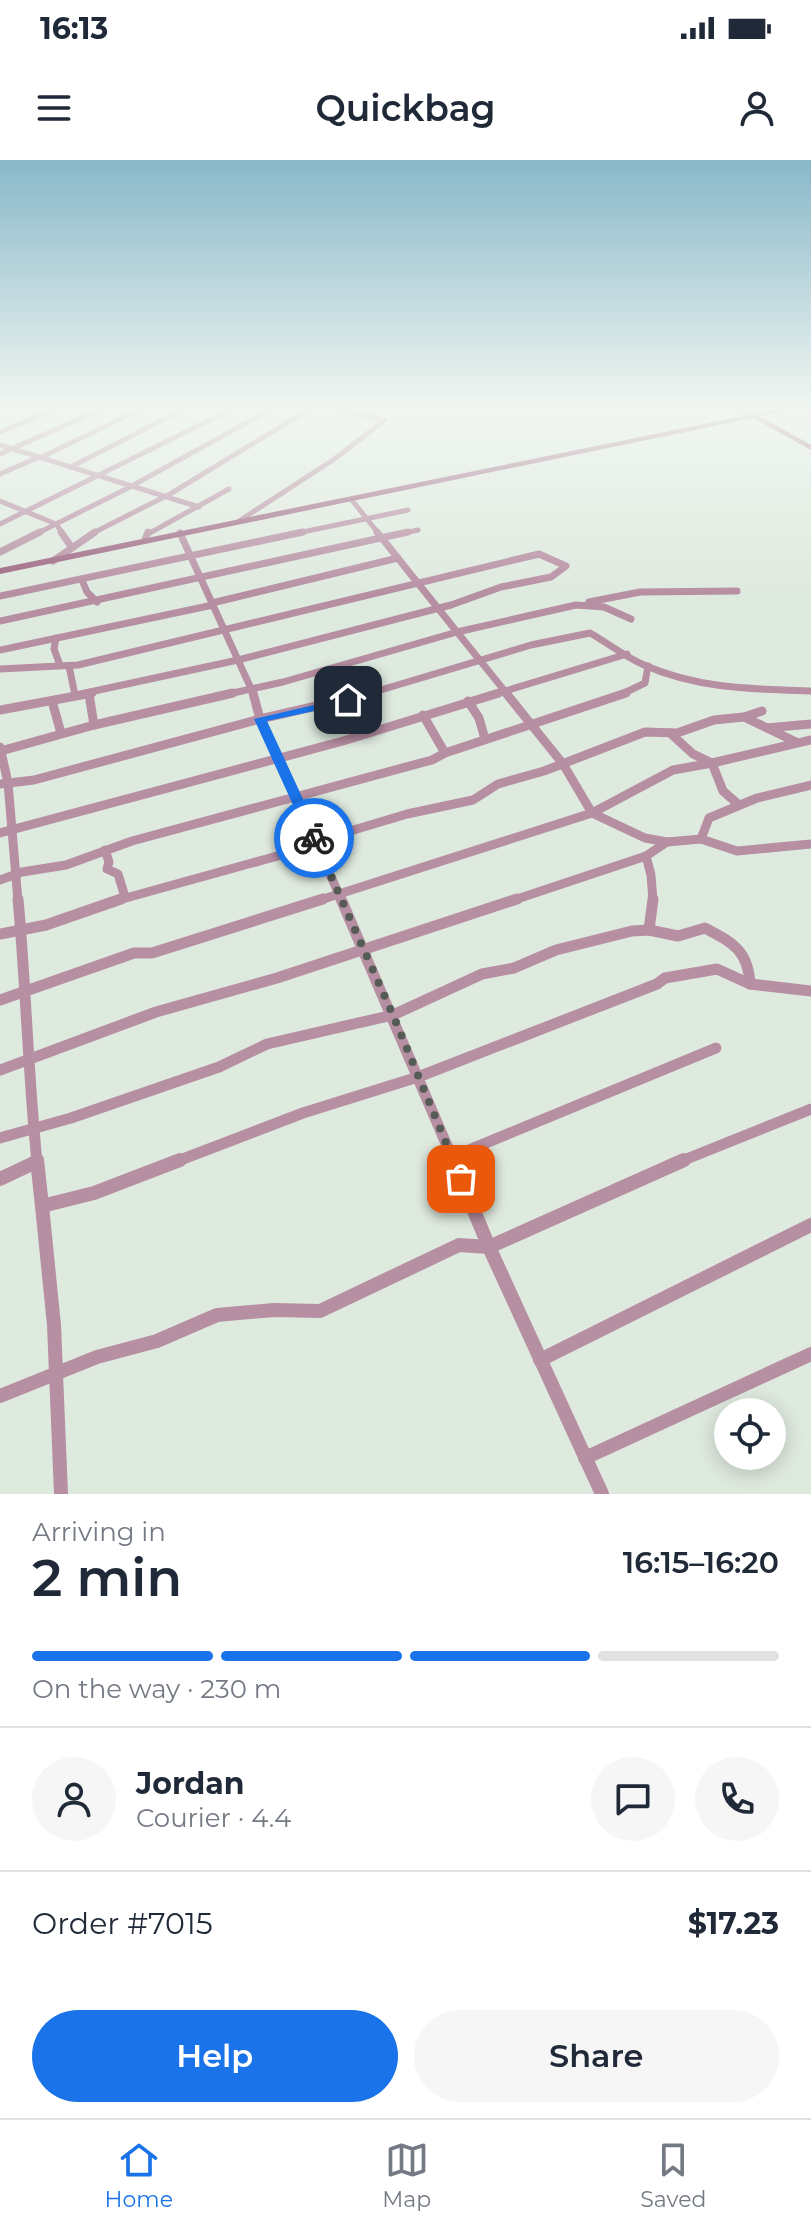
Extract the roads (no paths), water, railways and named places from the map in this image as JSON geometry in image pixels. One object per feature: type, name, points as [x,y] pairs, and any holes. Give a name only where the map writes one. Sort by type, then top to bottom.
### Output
[{"type":"main road","points":[[0,571],[493,469]]},
{"type":"street","points":[[78,469],[199,507]]},
{"type":"street","points":[[0,524],[111,469]]},
{"type":"street","points":[[0,552],[162,469]]},
{"type":"street","points":[[53,561],[70,545],[165,497],[211,469]]},
{"type":"street","points":[[239,521],[319,469]]},
{"type":"street","points":[[145,540],[149,531],[229,489]]},
{"type":"street","points":[[351,499],[563,764],[592,813],[645,838],[667,842],[701,839],[737,851],[811,844]]},
{"type":"street","points":[[0,501],[56,524],[70,545]]},
{"type":"street","points":[[0,596],[408,510]]},
{"type":"street","points":[[0,621],[418,530]]},
{"type":"street","points":[[180,533],[252,689],[260,719],[393,1015],[489,1247],[602,1494]]},
{"type":"street","points":[[0,669],[64,666],[225,631],[418,580],[539,554],[566,566],[551,577],[501,587],[451,605],[437,606],[238,660],[75,695],[26,709],[0,710]]},
{"type":"street","points":[[0,650],[213,604],[398,558]]},
{"type":"street","points":[[82,580],[87,592],[97,602]]},
{"type":"street","points":[[61,1494],[56,1372],[36,1162],[36,1127],[27,1063],[26,992],[15,874],[6,832],[0,749],[252,689],[546,608],[640,591],[737,591]]},
{"type":"street","points":[[586,603],[616,608],[631,619]]},
{"type":"street","points":[[4,784],[34,780],[260,719],[348,700],[531,645],[590,633],[648,666],[725,688],[811,691]]},
{"type":"street","points":[[56,638],[54,649],[75,695]]},
{"type":"street","points":[[6,832],[343,741],[504,689],[627,654]]},
{"type":"street","points":[[0,880],[15,874],[66,865],[105,850],[432,760],[566,711],[631,692],[645,683],[648,666]]},
{"type":"street","points":[[89,694],[94,725]]},
{"type":"street","points":[[52,701],[61,733]]},
{"type":"street","points":[[468,701],[479,718],[485,739]]},
{"type":"street","points":[[0,934],[57,921],[125,897],[317,845],[337,835],[407,814],[473,800],[498,784],[563,764],[645,732],[670,733],[714,720],[744,717],[762,711]]},
{"type":"street","points":[[423,715],[445,753]]},
{"type":"street","points":[[744,717],[796,742]]},
{"type":"street","points":[[767,728],[811,724]]},
{"type":"street","points":[[670,733],[693,754],[712,763],[723,791],[739,805]]},
{"type":"street","points":[[0,1000],[134,953],[152,953],[592,813],[673,770],[811,740]]},
{"type":"street","points":[[701,839],[709,818],[739,805],[811,785]]},
{"type":"street","points":[[0,1070],[27,1063],[116,1026],[218,992],[277,978],[506,899],[604,872],[646,856],[667,842]]},
{"type":"street","points":[[105,850],[109,862],[107,869],[118,874],[125,897]]},
{"type":"street","points":[[646,856],[653,873],[655,895],[649,930]]},
{"type":"street","points":[[0,1138],[219,1067],[267,1044],[393,1015],[482,974],[514,968],[556,950],[649,930],[678,936],[705,928],[732,942],[749,963],[750,984]]},
{"type":"street","points":[[42,1206],[94,1193],[303,1113],[418,1077],[657,984],[665,978],[717,969],[750,984],[811,991]]},
{"type":"street","points":[[452,1157],[716,1048]]},
{"type":"street","points":[[0,1396],[56,1372],[157,1341],[217,1315],[274,1310],[320,1311],[459,1245],[489,1247],[686,1159],[811,1109]]},
{"type":"street","points":[[0,1179],[36,1162]]},
{"type":"street","points":[[540,1360],[811,1225]]},
{"type":"street","points":[[585,1458],[811,1354]]}]
